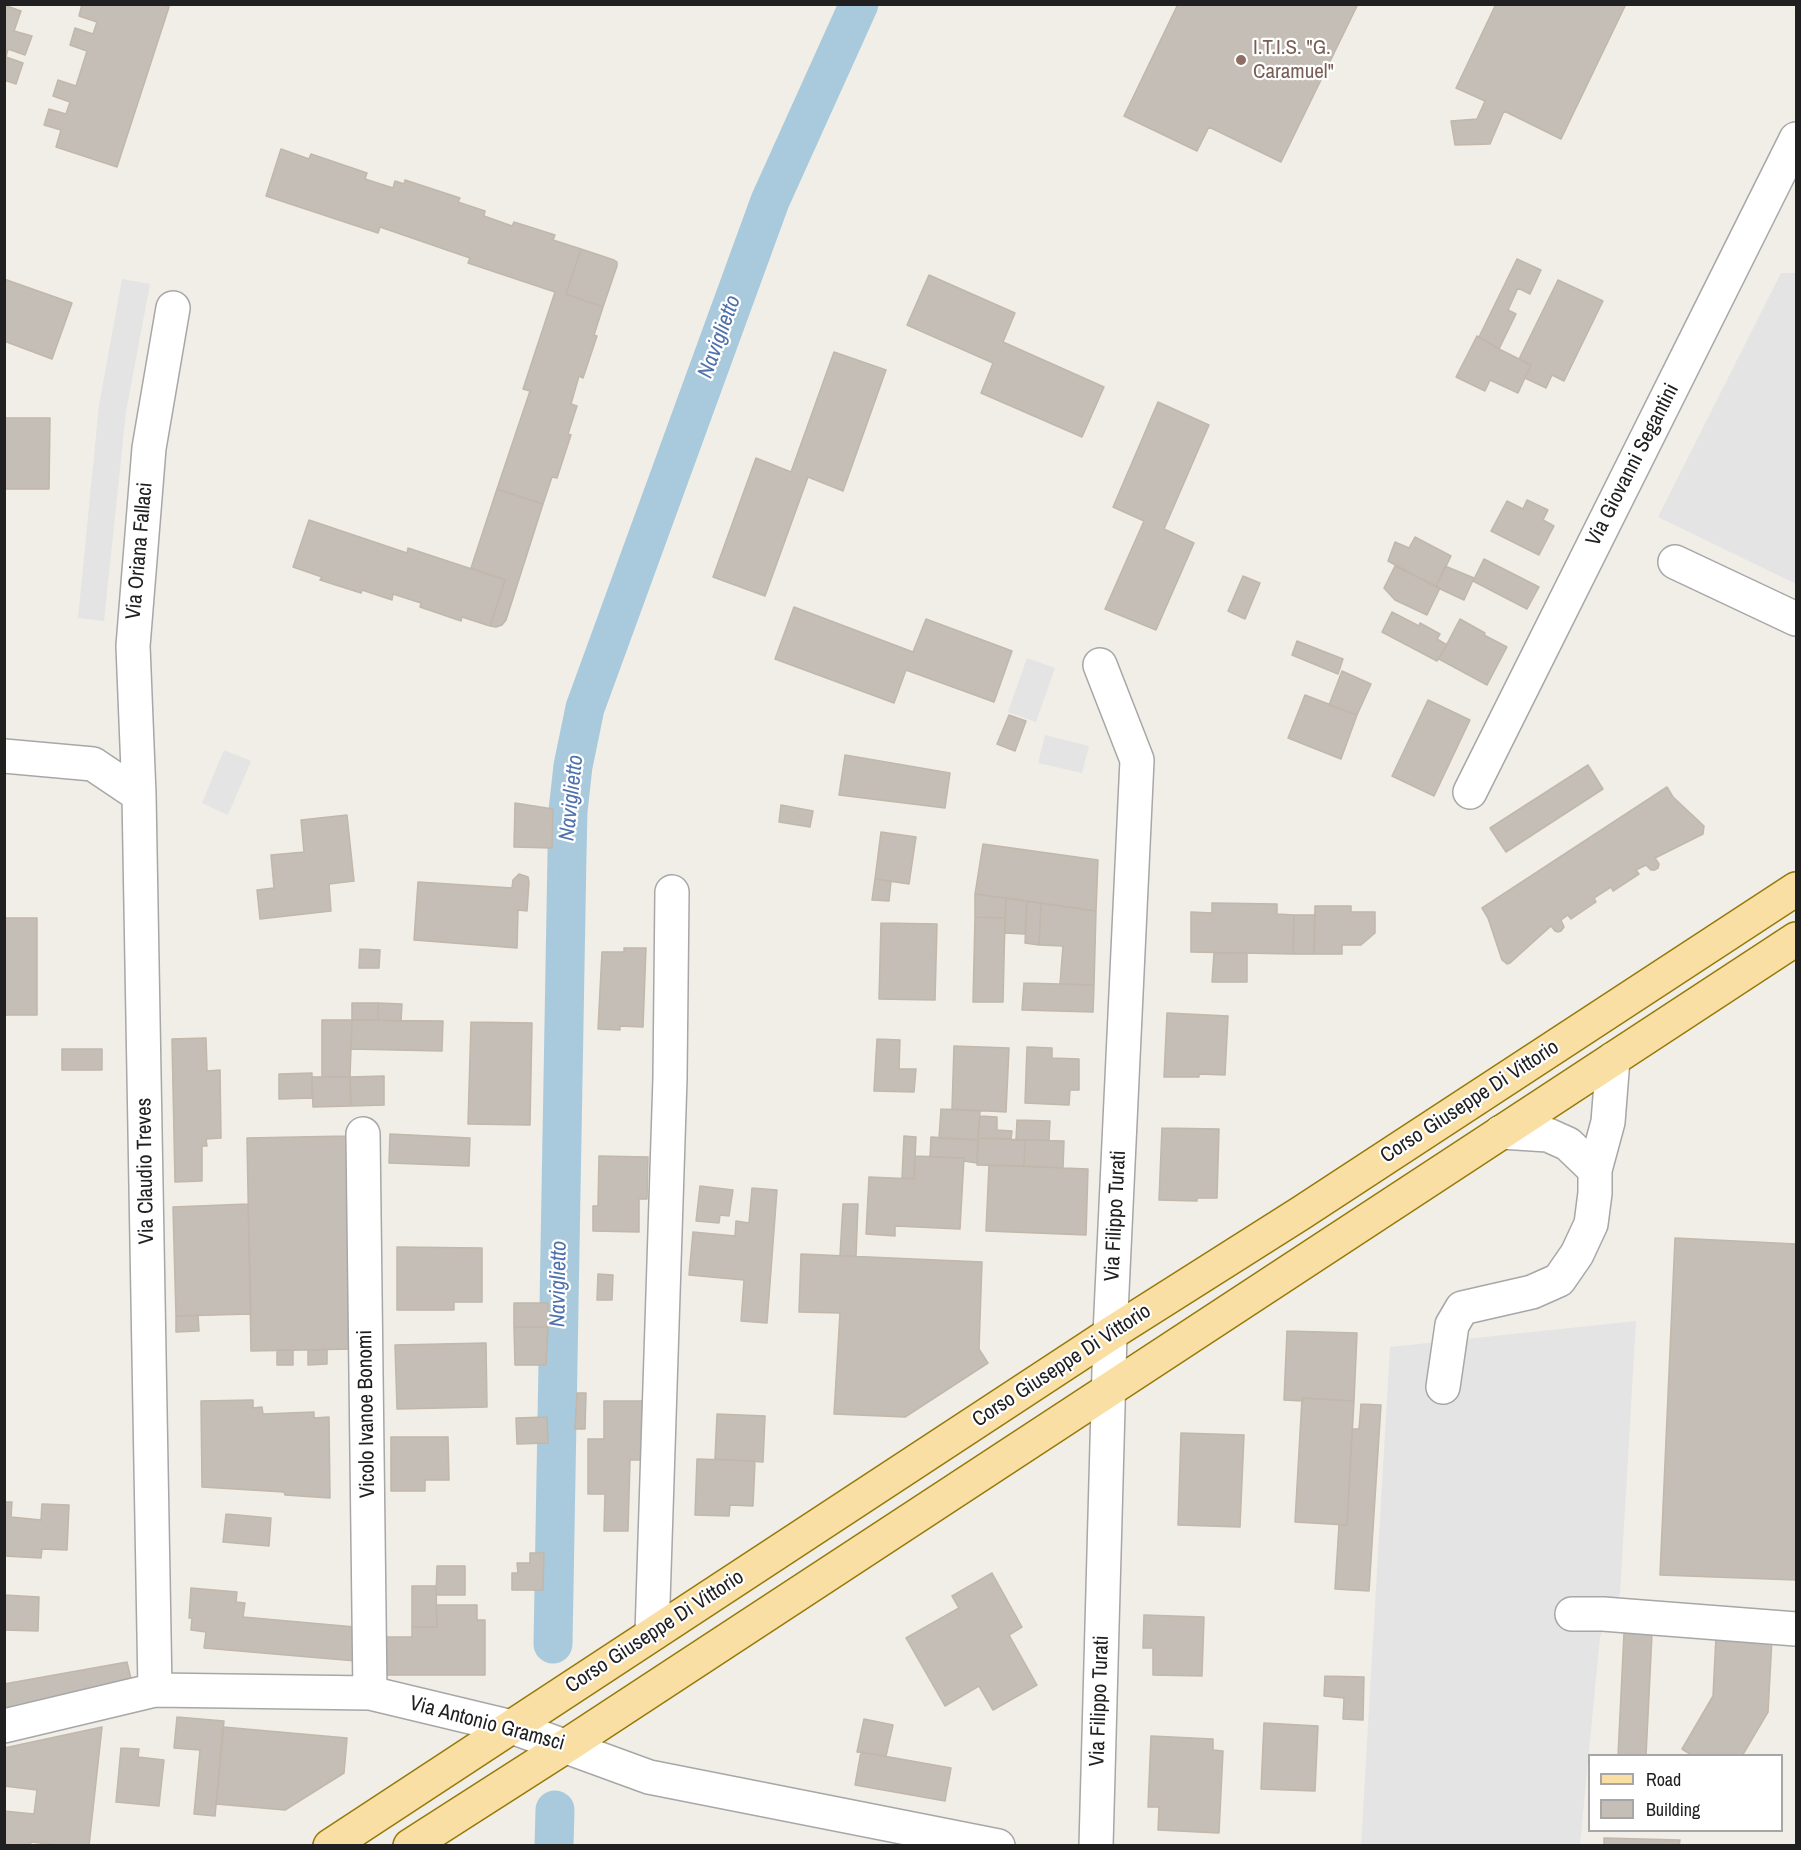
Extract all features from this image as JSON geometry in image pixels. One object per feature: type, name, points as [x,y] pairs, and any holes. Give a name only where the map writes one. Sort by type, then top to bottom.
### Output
[{"type":"main road","name":"Corso Giuseppe Di Vittorio","points":[[330,1845],[1110,1334],[1331,1193],[1797,889]]},
{"type":"main road","name":"Corso Giuseppe Di Vittorio","points":[[410,1845],[566,1746],[1797,939]]},
{"type":"street","name":"Via Giovanni Segantini","points":[[1470,792],[1797,139]]},
{"type":"street","name":"Via Oriana Fallaci","points":[[139,795],[133,646],[149,448],[173,308]]},
{"type":"street","points":[[1675,562],[1797,619]]},
{"type":"street","name":"Via Filippo Turati","points":[[1096,1845],[1110,1334],[1137,760],[1100,664]]},
{"type":"street","points":[[4,756],[93,764],[139,795]]},
{"type":"street","name":"Via Claudio Treves","points":[[139,795],[156,1690]]},
{"type":"street","points":[[652,1633],[670,1078],[672,892]]},
{"type":"street","points":[[1443,1386],[1452,1325],[1462,1308],[1532,1292],[1559,1280],[1577,1254],[1591,1224],[1595,1170],[1608,1122],[1612,1059]]},
{"type":"street","points":[[1501,1132],[1548,1135],[1568,1144],[1595,1170]]},
{"type":"street","name":"Vicolo Ivanoe Bonomi","points":[[363,1134],[370,1693]]},
{"type":"street","points":[[1572,1614],[1604,1614],[1797,1629]]},
{"type":"street","name":"Via Antonio Gramsci","points":[[4,1726],[156,1690],[370,1693],[512,1726],[649,1776],[998,1845]]},
{"type":"shaded area","points":[[1781,273],[1796,273],[1796,584],[1658,517]]},
{"type":"shaded area","points":[[122,279],[150,284],[126,412],[104,621],[78,618],[99,405]]},
{"type":"shaded area","points":[[1027,658],[1055,668],[1036,722],[1008,712]]},
{"type":"shaded area","points":[[1045,735],[1089,746],[1082,773],[1038,763]]},
{"type":"shaded area","points":[[224,750],[251,761],[228,815],[202,803]]},
{"type":"shaded area","points":[[1636,1321],[1620,1594],[1600,1637],[1580,1845],[1361,1846],[1390,1347]]},
{"type":"building","points":[[82,4],[163,4],[169,7],[117,167],[56,147],[61,130],[44,125],[49,109],[66,114],[70,102],[53,96],[58,80],[76,86],[87,51],[70,45],[75,28],[93,34],[97,22],[79,16]]},
{"type":"building","name":"I.T.I.S. \"G. Caramuel\"","points":[[1178,4],[1358,4],[1281,162],[1209,127],[1197,151],[1124,116]]},
{"type":"building","points":[[1496,4],[1626,4],[1561,139],[1504,111],[1490,144],[1455,145],[1451,121],[1477,119],[1485,101],[1456,88]]},
{"type":"building","points":[[4,5],[21,11],[14,31],[32,36],[25,55],[8,49],[6,57],[23,63],[16,84],[4,80]]},
{"type":"building","points":[[281,149],[309,159],[311,154],[367,173],[365,179],[393,188],[395,181],[404,184],[405,180],[460,198],[458,202],[485,211],[484,216],[512,226],[514,222],[555,235],[553,240],[581,249],[566,294],[603,307],[594,335],[597,336],[583,378],[579,376],[571,404],[577,406],[568,434],[571,435],[557,478],[552,477],[543,504],[497,489],[530,391],[523,389],[555,292],[468,263],[470,258],[380,227],[378,233],[266,196]]},
{"type":"building","points":[[581,249],[617,262],[603,307],[566,294]]},
{"type":"building","points":[[1517,259],[1541,270],[1530,294],[1518,288],[1508,310],[1516,314],[1499,349],[1479,337]]},
{"type":"building","points":[[929,275],[1015,313],[1003,342],[1104,387],[1082,437],[981,393],[993,363],[907,325]]},
{"type":"building","points":[[4,279],[72,303],[52,359],[4,341]]},
{"type":"building","points":[[1558,280],[1603,301],[1564,381],[1552,375],[1546,388],[1525,378],[1531,365],[1519,359]]},
{"type":"building","points":[[1477,336],[1531,365],[1518,393],[1490,380],[1485,391],[1456,377]]},
{"type":"building","points":[[834,352],[886,370],[843,491],[808,477],[765,596],[713,577],[756,458],[791,472]]},
{"type":"building","points":[[1158,402],[1209,425],[1164,529],[1194,543],[1156,630],[1105,609],[1144,521],[1113,507]]},
{"type":"building","points":[[4,418],[50,418],[49,489],[4,489]]},
{"type":"building","points":[[497,489],[543,504],[506,620],[502,625],[496,627],[490,626],[505,580],[471,568]]},
{"type":"building","points":[[1527,500],[1548,510],[1543,520],[1554,526],[1539,555],[1491,531],[1507,501],[1523,509]]},
{"type":"building","points":[[309,520],[407,553],[408,548],[505,580],[490,626],[462,617],[461,621],[420,607],[421,603],[393,594],[392,600],[362,590],[361,593],[320,580],[322,577],[293,567]]},
{"type":"building","points":[[1415,537],[1451,556],[1436,587],[1388,561],[1395,542],[1409,548]]},
{"type":"building","points":[[1484,559],[1539,587],[1527,609],[1473,581]]},
{"type":"building","points":[[1395,566],[1440,588],[1427,615],[1395,600],[1384,588]]},
{"type":"building","points":[[1445,566],[1474,578],[1464,600],[1436,587]]},
{"type":"building","points":[[1243,576],[1260,583],[1245,619],[1228,611]]},
{"type":"building","points":[[794,607],[913,652],[926,619],[1012,651],[994,702],[906,670],[894,703],[775,659]]},
{"type":"building","points":[[1392,612],[1440,634],[1437,639],[1447,645],[1437,661],[1382,632]]},
{"type":"building","points":[[1460,619],[1507,647],[1487,685],[1439,659]]},
{"type":"building","points":[[1297,641],[1343,659],[1338,674],[1292,655]]},
{"type":"building","points":[[1342,671],[1371,684],[1357,715],[1329,705]]},
{"type":"building","points":[[1305,695],[1357,715],[1341,759],[1288,738]]},
{"type":"building","points":[[1428,700],[1470,720],[1434,796],[1392,776]]},
{"type":"building","points":[[1009,715],[1026,721],[1015,751],[997,744]]},
{"type":"building","points":[[845,755],[950,773],[945,808],[839,795]]},
{"type":"building","points":[[1588,765],[1603,789],[1506,852],[1490,828]]},
{"type":"building","points":[[1667,787],[1673,797],[1704,826],[1703,834],[1655,858],[1659,864],[1655,870],[1651,870],[1646,865],[1636,870],[1639,874],[1613,891],[1611,887],[1594,898],[1596,902],[1571,919],[1568,915],[1561,920],[1564,927],[1561,931],[1555,931],[1551,926],[1510,963],[1507,964],[1502,960],[1488,918],[1482,908]]},
{"type":"building","points":[[515,803],[553,809],[552,848],[514,847]]},
{"type":"building","points":[[781,805],[813,811],[810,827],[779,822]]},
{"type":"building","points":[[347,815],[354,881],[329,884],[331,911],[260,919],[257,890],[274,888],[271,855],[304,852],[301,820]]},
{"type":"building","points":[[881,832],[916,837],[909,884],[875,879]]},
{"type":"building","points":[[983,844],[1098,860],[1096,911],[975,894]]},
{"type":"building","points":[[519,874],[528,877],[529,882],[527,911],[518,910],[517,948],[414,940],[418,882],[512,888],[513,880]]},
{"type":"building","points":[[875,879],[891,881],[889,901],[872,900]]},
{"type":"building","points":[[975,894],[1006,898],[1005,918],[975,917]]},
{"type":"building","points":[[1006,898],[1027,901],[1025,934],[1005,933]]},
{"type":"building","points":[[1027,901],[1041,903],[1039,945],[1025,943]]},
{"type":"building","points":[[1041,903],[1096,911],[1094,985],[1060,984],[1063,946],[1039,945]]},
{"type":"building","points":[[1212,903],[1277,904],[1277,914],[1294,915],[1293,954],[1191,952],[1191,912],[1212,913]]},
{"type":"building","points":[[1315,906],[1351,906],[1351,912],[1375,912],[1375,933],[1361,945],[1342,945],[1342,954],[1314,954]]},
{"type":"building","points":[[1294,915],[1315,915],[1314,954],[1293,954]]},
{"type":"building","points":[[975,917],[1005,918],[1003,1002],[973,1002]]},
{"type":"building","points":[[4,918],[37,918],[37,1015],[4,1015]]},
{"type":"building","points":[[881,923],[937,924],[935,1000],[879,999]]},
{"type":"building","points":[[624,948],[646,948],[643,1027],[620,1026],[620,1030],[598,1029],[602,952],[624,952]]},
{"type":"building","points":[[360,949],[380,950],[379,968],[359,968]]},
{"type":"building","points":[[1214,953],[1247,953],[1247,982],[1212,982]]},
{"type":"building","points":[[1024,983],[1094,985],[1093,1012],[1022,1010]]},
{"type":"building","points":[[352,1003],[378,1003],[378,1020],[352,1020]]},
{"type":"building","points":[[378,1003],[402,1004],[401,1021],[378,1020]]},
{"type":"building","points":[[1167,1013],[1228,1016],[1225,1075],[1199,1074],[1199,1077],[1164,1077]]},
{"type":"building","points":[[322,1020],[352,1020],[350,1077],[322,1077]]},
{"type":"building","points":[[352,1020],[443,1021],[442,1051],[351,1049]]},
{"type":"building","points":[[471,1022],[532,1023],[530,1125],[468,1124]]},
{"type":"building","points":[[206,1038],[207,1071],[220,1070],[221,1138],[206,1139],[207,1146],[202,1146],[202,1181],[175,1182],[172,1039]]},
{"type":"building","points":[[877,1039],[900,1040],[899,1069],[916,1069],[914,1092],[874,1091]]},
{"type":"building","points":[[954,1046],[1009,1048],[1006,1112],[952,1109]]},
{"type":"building","points":[[1027,1047],[1052,1048],[1052,1058],[1079,1059],[1079,1090],[1070,1090],[1069,1105],[1025,1103]]},
{"type":"building","points":[[62,1049],[102,1049],[102,1070],[62,1070]]},
{"type":"building","points":[[312,1073],[312,1098],[279,1099],[279,1074]]},
{"type":"building","points":[[384,1076],[384,1105],[351,1106],[350,1077]]},
{"type":"building","points":[[312,1077],[350,1077],[351,1106],[313,1107]]},
{"type":"building","points":[[941,1109],[980,1111],[978,1140],[939,1138]]},
{"type":"building","points":[[980,1116],[997,1117],[997,1130],[1012,1131],[1011,1139],[978,1138]]},
{"type":"building","points":[[1017,1120],[1050,1121],[1049,1140],[1016,1140]]},
{"type":"building","points":[[1162,1128],[1219,1129],[1217,1198],[1197,1198],[1197,1201],[1159,1200]]},
{"type":"building","points":[[390,1134],[470,1138],[469,1166],[389,1163]]},
{"type":"building","points":[[348,1136],[353,1349],[251,1351],[247,1138]]},
{"type":"building","points":[[904,1136],[916,1137],[914,1179],[902,1178]]},
{"type":"building","points":[[931,1137],[978,1140],[977,1163],[964,1161],[964,1158],[930,1157]]},
{"type":"building","points":[[978,1138],[1025,1140],[1024,1166],[977,1165]]},
{"type":"building","points":[[1025,1140],[1064,1141],[1063,1168],[1024,1166]]},
{"type":"building","points":[[599,1156],[648,1157],[647,1199],[639,1199],[639,1232],[593,1231],[593,1206],[598,1206]]},
{"type":"building","points":[[915,1156],[964,1158],[960,1229],[895,1226],[895,1236],[866,1234],[869,1177],[914,1179]]},
{"type":"building","points":[[989,1165],[1088,1169],[1086,1235],[986,1231]]},
{"type":"building","points":[[700,1186],[733,1190],[729,1216],[720,1215],[719,1223],[696,1221]]},
{"type":"building","points":[[752,1188],[777,1190],[767,1323],[741,1321],[744,1280],[689,1275],[693,1232],[735,1236],[736,1221],[749,1223]]},
{"type":"building","points":[[248,1204],[251,1314],[176,1316],[173,1207]]},
{"type":"building","points":[[843,1204],[858,1204],[856,1256],[840,1256]]},
{"type":"building","points":[[1675,1238],[1796,1244],[1796,1580],[1660,1575]]},
{"type":"building","points":[[397,1247],[482,1248],[482,1302],[454,1302],[454,1310],[397,1310]]},
{"type":"building","points":[[801,1254],[982,1262],[979,1349],[988,1363],[905,1417],[834,1414],[840,1313],[799,1312]]},
{"type":"building","points":[[598,1274],[613,1275],[612,1300],[597,1300]]},
{"type":"building","points":[[514,1303],[548,1303],[548,1327],[514,1327]]},
{"type":"building","points":[[198,1315],[199,1331],[176,1332],[176,1316]]},
{"type":"building","points":[[514,1327],[548,1327],[546,1365],[515,1365]]},
{"type":"building","points":[[1287,1331],[1357,1333],[1354,1401],[1302,1398],[1303,1401],[1284,1400]]},
{"type":"building","points":[[486,1343],[487,1407],[397,1409],[395,1345]]},
{"type":"building","points":[[277,1350],[293,1350],[293,1365],[277,1365]]},
{"type":"building","points":[[308,1350],[327,1350],[327,1364],[308,1365]]},
{"type":"building","points":[[577,1393],[586,1393],[585,1429],[575,1429]]},
{"type":"building","points":[[1302,1398],[1354,1401],[1347,1525],[1295,1522]]},
{"type":"building","points":[[253,1400],[253,1408],[262,1407],[263,1414],[314,1412],[314,1418],[329,1417],[330,1498],[285,1495],[284,1492],[202,1487],[201,1401]]},
{"type":"building","points":[[604,1401],[645,1401],[644,1460],[630,1460],[628,1531],[604,1531],[605,1494],[588,1494],[588,1439],[604,1439]]},
{"type":"building","points":[[1361,1404],[1381,1405],[1369,1591],[1335,1589],[1339,1525],[1347,1525],[1352,1429],[1359,1429]]},
{"type":"building","points":[[717,1414],[765,1416],[763,1462],[715,1459]]},
{"type":"building","points":[[547,1417],[548,1443],[517,1444],[516,1418]]},
{"type":"building","points":[[1181,1433],[1244,1435],[1240,1527],[1178,1525]]},
{"type":"building","points":[[391,1437],[448,1437],[449,1480],[425,1480],[425,1491],[391,1491]]},
{"type":"building","points":[[697,1459],[755,1461],[753,1506],[730,1505],[729,1516],[695,1515]]},
{"type":"building","points":[[4,1502],[12,1502],[11,1517],[41,1520],[42,1504],[69,1505],[67,1550],[42,1549],[41,1558],[4,1556]]},
{"type":"building","points":[[226,1514],[271,1518],[269,1546],[223,1542]]},
{"type":"building","points":[[530,1553],[544,1553],[543,1590],[512,1590],[512,1573],[518,1573],[517,1563],[530,1563]]},
{"type":"building","points":[[437,1566],[465,1566],[465,1595],[436,1595]]},
{"type":"building","points":[[992,1573],[1022,1627],[1009,1635],[1037,1685],[993,1710],[979,1686],[945,1706],[906,1638],[959,1608],[952,1596]]},
{"type":"building","points":[[412,1586],[436,1586],[437,1627],[412,1627]]},
{"type":"building","points":[[191,1588],[237,1592],[236,1602],[245,1603],[243,1617],[355,1627],[356,1661],[204,1648],[206,1632],[191,1630],[192,1618],[189,1618]]},
{"type":"building","points":[[4,1595],[39,1597],[38,1631],[4,1630]]},
{"type":"building","points":[[436,1605],[477,1605],[477,1620],[485,1620],[485,1675],[385,1675],[385,1637],[412,1637],[412,1627],[437,1627]]},
{"type":"building","points":[[1144,1615],[1204,1617],[1202,1676],[1153,1675],[1153,1648],[1143,1648]]},
{"type":"building","points":[[1624,1633],[1652,1634],[1646,1754],[1618,1754]]},
{"type":"building","points":[[1716,1636],[1772,1639],[1768,1712],[1743,1754],[1690,1754],[1682,1749],[1713,1696]]},
{"type":"building","points":[[127,1662],[133,1687],[4,1716],[4,1684]]},
{"type":"building","points":[[1325,1676],[1364,1677],[1363,1720],[1343,1719],[1344,1698],[1324,1696]]},
{"type":"building","points":[[177,1717],[224,1721],[215,1816],[194,1814],[200,1750],[174,1748]]},
{"type":"building","points":[[864,1719],[893,1725],[886,1756],[857,1752]]},
{"type":"building","points":[[1264,1723],[1318,1726],[1315,1791],[1261,1789]]},
{"type":"building","points":[[102,1727],[89,1846],[31,1842],[30,1846],[4,1846],[4,1811],[34,1814],[37,1790],[4,1786],[4,1748]]},
{"type":"building","points":[[223,1727],[347,1738],[344,1773],[285,1810],[216,1804]]},
{"type":"building","points":[[1151,1736],[1213,1739],[1213,1750],[1223,1751],[1219,1833],[1158,1830],[1159,1807],[1148,1807]]},
{"type":"building","points":[[121,1748],[139,1749],[138,1757],[164,1760],[159,1806],[116,1802]]},
{"type":"building","points":[[861,1752],[951,1768],[945,1801],[855,1785]]},
{"type":"building","points":[[1604,1838],[1680,1840],[1679,1846],[1604,1846]]},
{"type":"waterway","name":"Naviglietto","points":[[553,1644],[567,854],[568,811],[573,766],[585,708],[770,201],[859,4]]},
{"type":"waterway","name":"Naviglietto","points":[[554,1846],[555,1810]]},
{"type":"place","name":"I.T.I.S. \"G. Caramuel\"","points":[[1241,60]]}]
